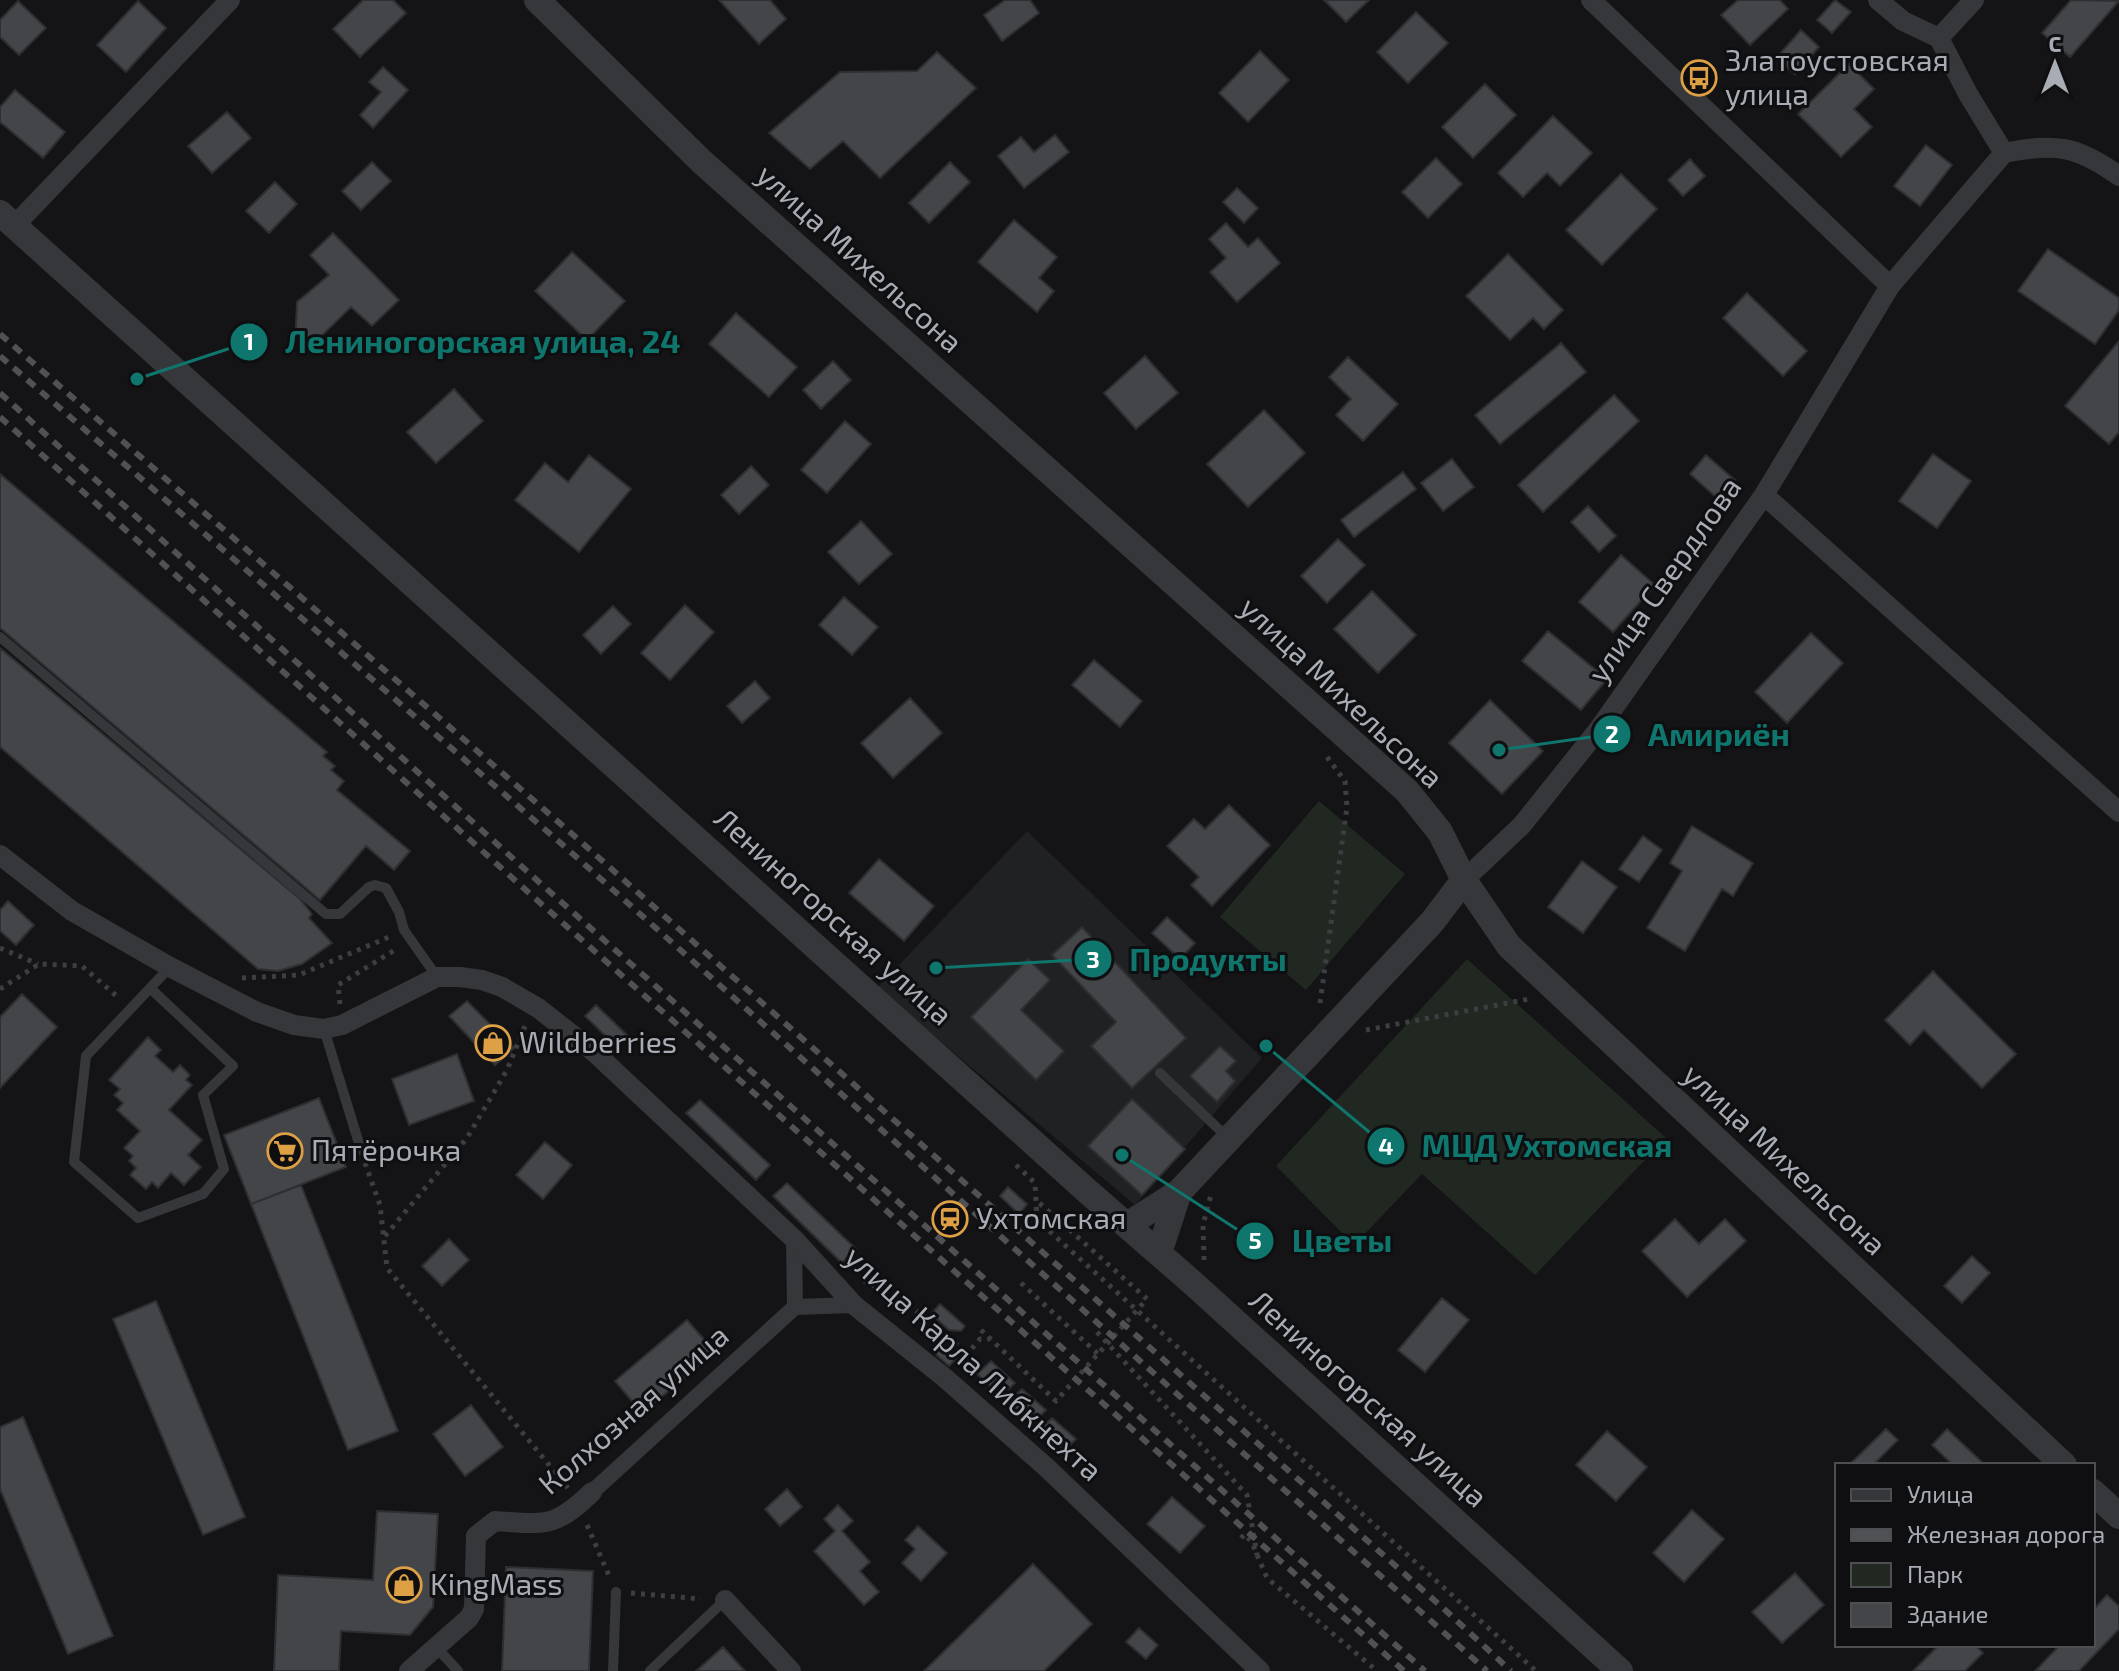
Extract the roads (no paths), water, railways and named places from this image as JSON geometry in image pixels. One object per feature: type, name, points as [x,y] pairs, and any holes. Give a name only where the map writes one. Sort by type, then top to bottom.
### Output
[{"type":"street","points":[[8,219],[230,0]]},
{"type":"street","name":"улица Михельсона","points":[[537,0],[701,161],[1407,791],[1440,832],[1464,880],[1509,946],[2062,1463]]},
{"type":"street","points":[[1591,0],[1890,286]]},
{"type":"street","points":[[1878,0],[1903,21],[1939,38],[2004,153],[2041,146],[2074,151],[2119,176]]},
{"type":"street","points":[[1939,38],[1974,0]]},
{"type":"street","name":"улица Свердлова","points":[[1127,1225],[1179,1192],[1432,922],[1464,880],[1522,825],[1598,730],[1764,495],[1890,286],[2004,153]]},
{"type":"street","name":"Лениногорская улица","points":[[8,219],[1620,1671]]},
{"type":"street","points":[[1764,495],[2119,812]]},
{"type":"street","points":[[0,855],[72,911],[257,1012],[294,1025],[333,1027],[437,977]]},
{"type":"street","name":"улица Карла Либкнехта","points":[[437,977],[482,980],[502,987],[538,1008],[593,1051],[794,1239],[854,1305],[945,1378],[1035,1457],[1260,1671]]},
{"type":"street","name":"улица Свердлова","points":[[1159,1253],[1179,1192]]},
{"type":"street","points":[[794,1239],[795,1307],[854,1305]]},
{"type":"street","name":"Колхозная улица","points":[[409,1671],[469,1618],[474,1609],[476,1536],[495,1521],[546,1524],[560,1519],[795,1307]]},
{"type":"street","points":[[2095,1494],[2119,1516]]},
{"type":"street","points":[[725,1600],[791,1671]]},
{"type":"lane","points":[[0,637],[326,914],[340,914],[369,887],[382,886],[390,892],[404,930],[437,977]]},
{"type":"lane","points":[[150,988],[233,1066],[203,1095],[224,1169],[203,1194],[138,1218],[74,1162],[86,1056],[129,1008],[170,967]]},
{"type":"lane","points":[[333,1027],[361,1150]]},
{"type":"lane","points":[[1160,1073],[1229,1139]]},
{"type":"lane","points":[[613,1671],[616,1592]]},
{"type":"lane","points":[[650,1671],[725,1600]]},
{"type":"lane","points":[[436,1647],[458,1671]]},
{"type":"railway","points":[[0,334],[571,833],[1511,1671]]},
{"type":"railway","points":[[0,356],[564,846],[1487,1671]]},
{"type":"railway","points":[[0,393],[540,883],[1425,1671]]},
{"type":"railway","points":[[0,417],[528,892],[1404,1671]]},
{"type":"place","name":"Златоустовская улица","points":[[1699,78]]},
{"type":"place","name":"Лениногорская улица, 24","points":[[137,379]]},
{"type":"place","name":"Амириён","points":[[1499,750]]},
{"type":"place","name":"Продукты","points":[[936,968]]},
{"type":"place","name":"Wildberries","points":[[493,1043]]},
{"type":"place","name":"МЦД Ухтомская","points":[[1266,1046]]},
{"type":"place","name":"Пятёрочка","points":[[285,1151]]},
{"type":"place","name":"Цветы","points":[[1122,1155]]},
{"type":"place","name":"Ухтомская","points":[[950,1219]]},
{"type":"place","name":"KingMass","points":[[404,1585]]}]
